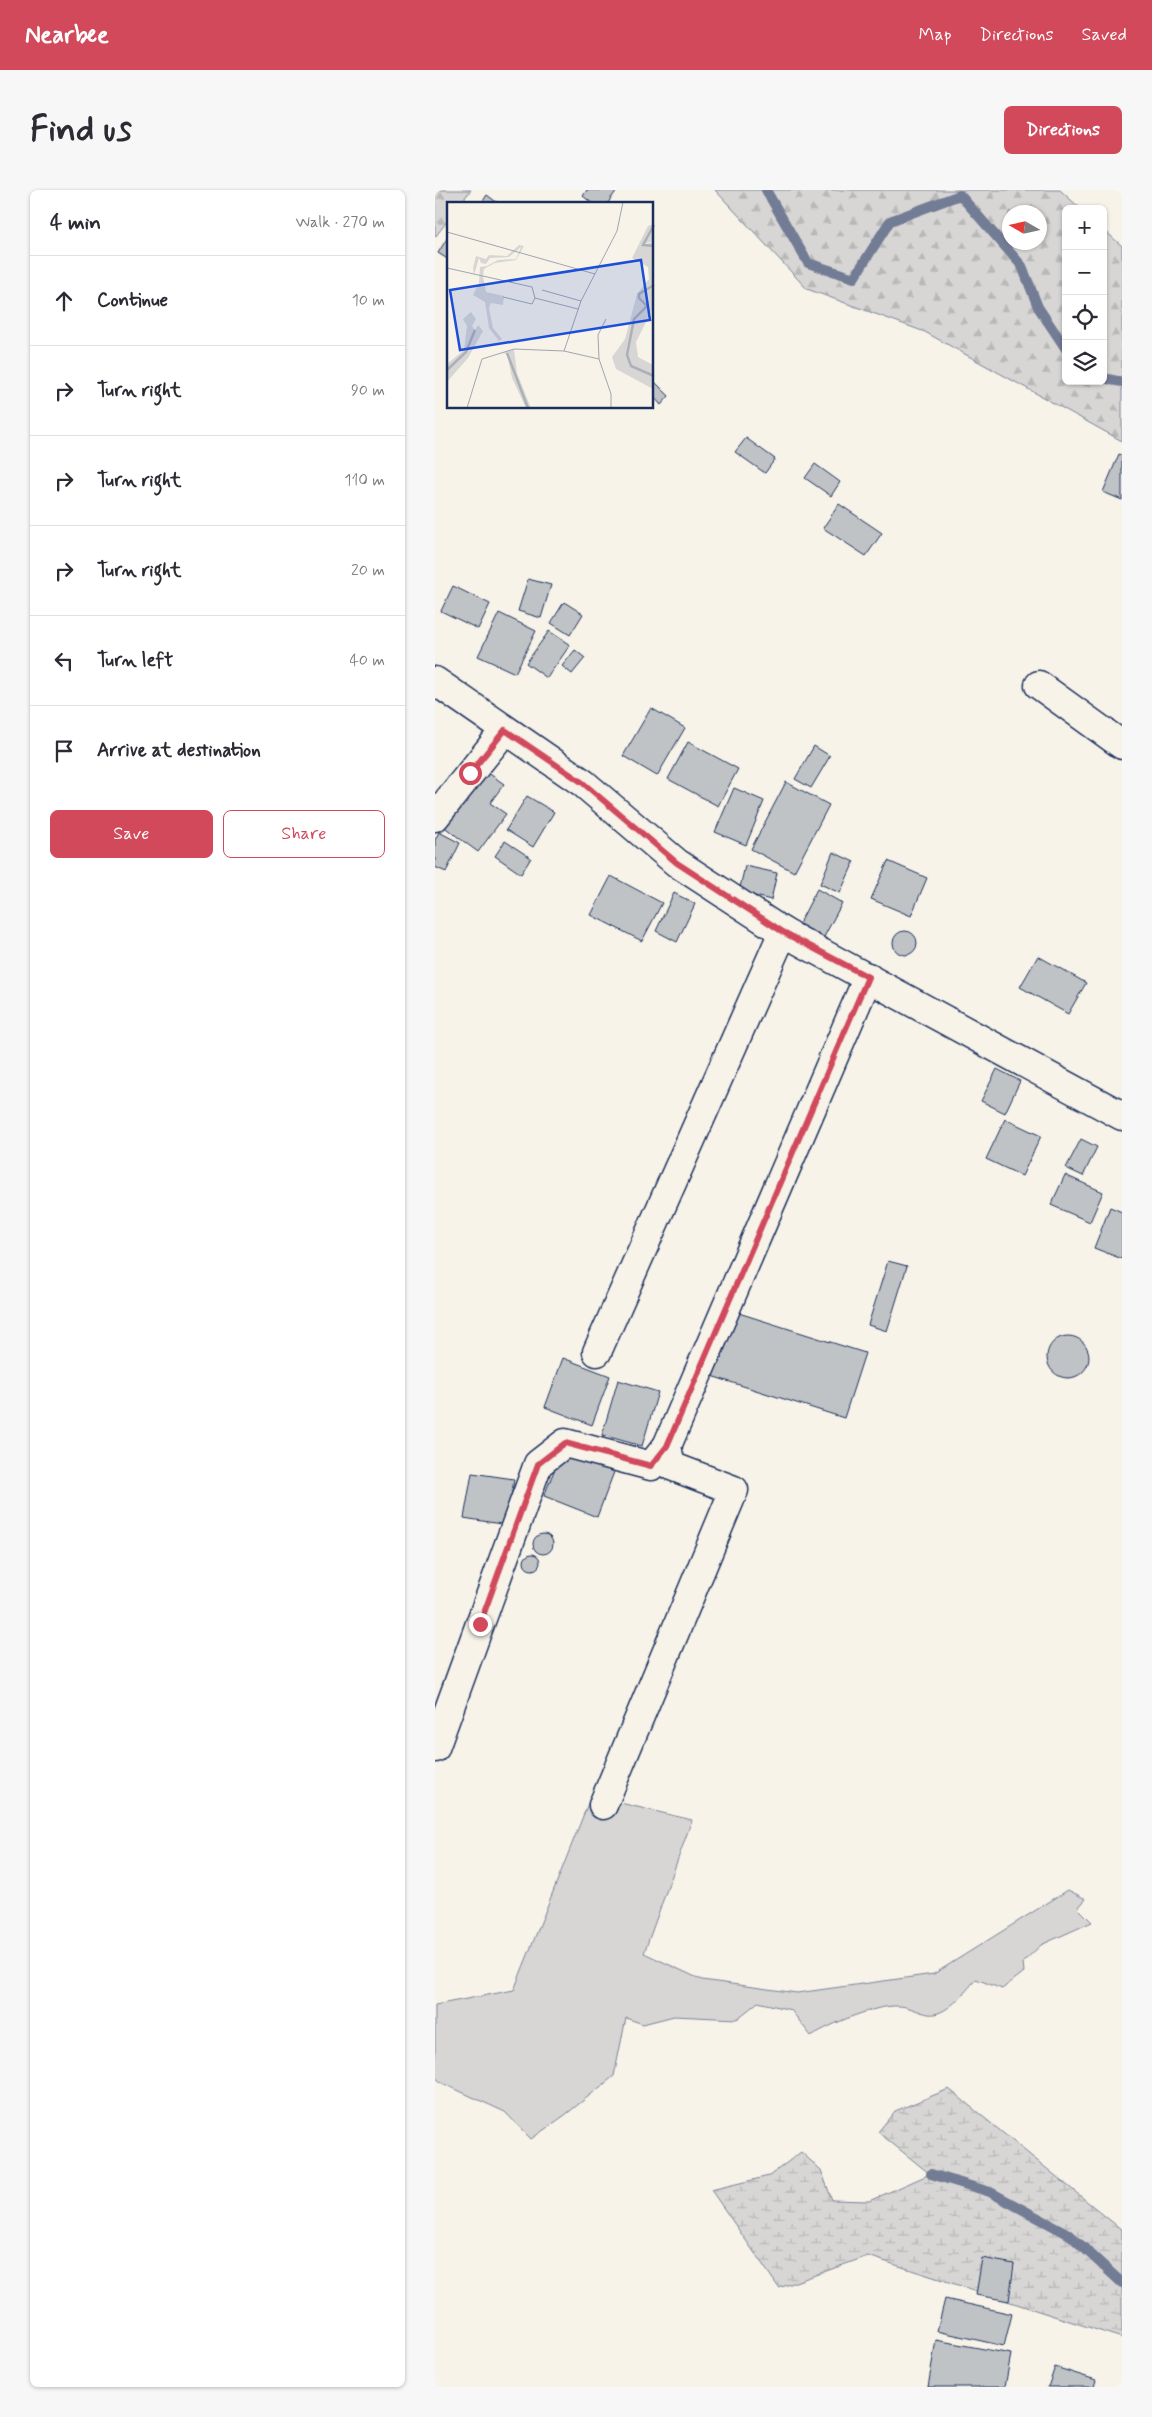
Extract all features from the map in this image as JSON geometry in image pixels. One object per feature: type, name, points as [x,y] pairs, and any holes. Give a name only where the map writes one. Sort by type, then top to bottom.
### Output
[{"type":"street","points":[[435,681],[583,783],[677,863],[783,932],[1122,1116]]},
{"type":"street","points":[[1039,685],[1122,745]]},
{"type":"street","points":[[435,817],[505,730]]},
{"type":"street","points":[[597,1352],[783,932]]},
{"type":"street","points":[[435,1748],[538,1464],[565,1443],[651,1466],[667,1446],[868,977]]},
{"type":"street","points":[[603,1805],[734,1490],[671,1466],[667,1446]]},
{"type":"green space","points":[[435,190],[471,190],[462,202],[447,202],[447,222],[435,237]]},
{"type":"green space","points":[[715,190],[1060,190],[1077,205],[1062,205],[1062,385],[1107,385],[1107,233],[1122,246],[1122,441],[925,332],[807,289]]},
{"type":"green space","points":[[591,1796],[692,1820],[644,1953],[702,1980],[797,1993],[934,1974],[1068,1890],[1086,1899],[1078,1908],[1092,1922],[1041,1945],[1023,1962],[1024,1972],[1002,1989],[976,1979],[948,2008],[935,2014],[928,2014],[902,2006],[888,2007],[853,2016],[811,2036],[791,2010],[758,2002],[737,2019],[674,2016],[643,2024],[626,2018],[614,2076],[531,2139],[505,2112],[442,2083],[435,2077],[435,2005],[514,1990]]},
{"type":"green space","points":[[949,2089],[1122,2230],[1122,2338],[868,2256],[779,2288],[711,2190],[769,2176],[801,2152],[821,2170],[832,2200],[869,2201],[930,2174],[878,2132],[895,2111]]},
{"type":"building","points":[[587,190],[617,190],[608,202],[590,202],[583,196]]},
{"type":"building","points":[[487,195],[496,202],[482,202]]},
{"type":"building","points":[[447,239],[447,259],[438,253]]},
{"type":"building","points":[[654,381],[669,396],[661,405],[654,397]]},
{"type":"building","points":[[746,438],[775,459],[765,473],[735,452]]},
{"type":"building","points":[[1119,454],[1122,456],[1122,500],[1103,492]]},
{"type":"building","points":[[815,464],[840,482],[831,496],[805,478]]},
{"type":"building","points":[[839,504],[882,533],[866,556],[823,528]]},
{"type":"building","points":[[528,579],[551,585],[541,618],[518,611]]},
{"type":"building","points":[[453,586],[490,604],[478,629],[441,611]]},
{"type":"building","points":[[564,602],[583,614],[570,635],[551,623]]},
{"type":"building","points":[[499,613],[536,631],[515,673],[478,656]]},
{"type":"building","points":[[549,631],[570,645],[547,678],[526,663]]},
{"type":"building","points":[[575,650],[585,658],[572,674],[562,666]]},
{"type":"building","points":[[651,708],[685,728],[657,776],[623,756]]},
{"type":"building","points":[[688,742],[738,769],[718,806],[668,779]]},
{"type":"building","points":[[814,746],[830,756],[811,788],[795,779]]},
{"type":"building","points":[[484,770],[504,784],[490,803],[506,814],[478,852],[443,826]]},
{"type":"building","points":[[786,782],[829,805],[794,872],[751,849]]},
{"type":"building","points":[[734,788],[764,801],[746,845],[715,832]]},
{"type":"building","points":[[527,796],[554,812],[533,847],[506,830]]},
{"type":"building","points":[[439,832],[460,843],[446,872],[435,867],[435,840]]},
{"type":"building","points":[[505,841],[531,858],[521,874],[495,856]]},
{"type":"building","points":[[833,852],[854,862],[840,893],[820,884]]},
{"type":"building","points":[[888,861],[927,878],[911,916],[871,899]]},
{"type":"building","points":[[745,866],[777,873],[771,900],[739,892]]},
{"type":"building","points":[[611,876],[662,903],[642,941],[591,915]]},
{"type":"building","points":[[817,889],[842,903],[824,937],[799,924]]},
{"type":"building","points":[[674,893],[695,904],[677,942],[656,931]]},
{"type":"building","points":[[900,931],[910,931],[917,938],[917,948],[910,955],[900,955],[893,948],[893,938]]},
{"type":"building","points":[[1038,956],[1086,983],[1068,1014],[1020,987]]},
{"type":"building","points":[[997,1069],[1020,1081],[1005,1113],[981,1101]]},
{"type":"building","points":[[1005,1119],[1041,1136],[1022,1176],[986,1159]]},
{"type":"building","points":[[1081,1139],[1097,1147],[1083,1176],[1066,1168]]},
{"type":"building","points":[[1065,1175],[1103,1192],[1090,1222],[1051,1205]]},
{"type":"building","points":[[1110,1207],[1122,1212],[1122,1259],[1094,1248]]},
{"type":"building","points":[[888,1261],[907,1266],[887,1331],[868,1325]]},
{"type":"building","points":[[726,1309],[865,1353],[844,1418],[705,1374]]},
{"type":"building","points":[[1072,1336],[1080,1339],[1086,1345],[1089,1357],[1086,1369],[1080,1375],[1064,1378],[1056,1375],[1050,1369],[1047,1353],[1050,1345],[1056,1339]]},
{"type":"building","points":[[563,1358],[610,1376],[592,1425],[545,1407]]},
{"type":"building","points":[[618,1380],[658,1392],[642,1446],[602,1435]]},
{"type":"building","points":[[565,1443],[617,1464],[597,1517],[544,1496]]},
{"type":"building","points":[[472,1473],[514,1479],[507,1525],[464,1518]]},
{"type":"building","points":[[543,1534],[550,1537],[553,1544],[550,1551],[543,1554],[536,1551],[533,1544],[536,1537]]},
{"type":"building","points":[[532,1554],[540,1562],[532,1570],[524,1562]]},
{"type":"building","points":[[982,2258],[1014,2264],[1009,2301],[976,2295]]},
{"type":"building","points":[[945,2299],[1012,2314],[1004,2346],[937,2331]]},
{"type":"building","points":[[936,2340],[1011,2354],[1005,2387],[928,2387]]},
{"type":"building","points":[[1055,2367],[1096,2380],[1094,2387],[1048,2387]]},
{"type":"waterway","points":[[766,190],[808,263],[854,278],[890,221],[960,195],[1022,266],[1038,307],[1062,343]]},
{"type":"waterway","points":[[1107,379],[1122,382]]},
{"type":"waterway","points":[[931,2174],[990,2192],[1070,2235],[1122,2283]]},
{"type":"route","points":[[470,773],[505,730],[583,783],[677,863],[783,932],[868,977],[667,1446],[651,1466],[565,1443],[538,1464],[480,1624]]}]
